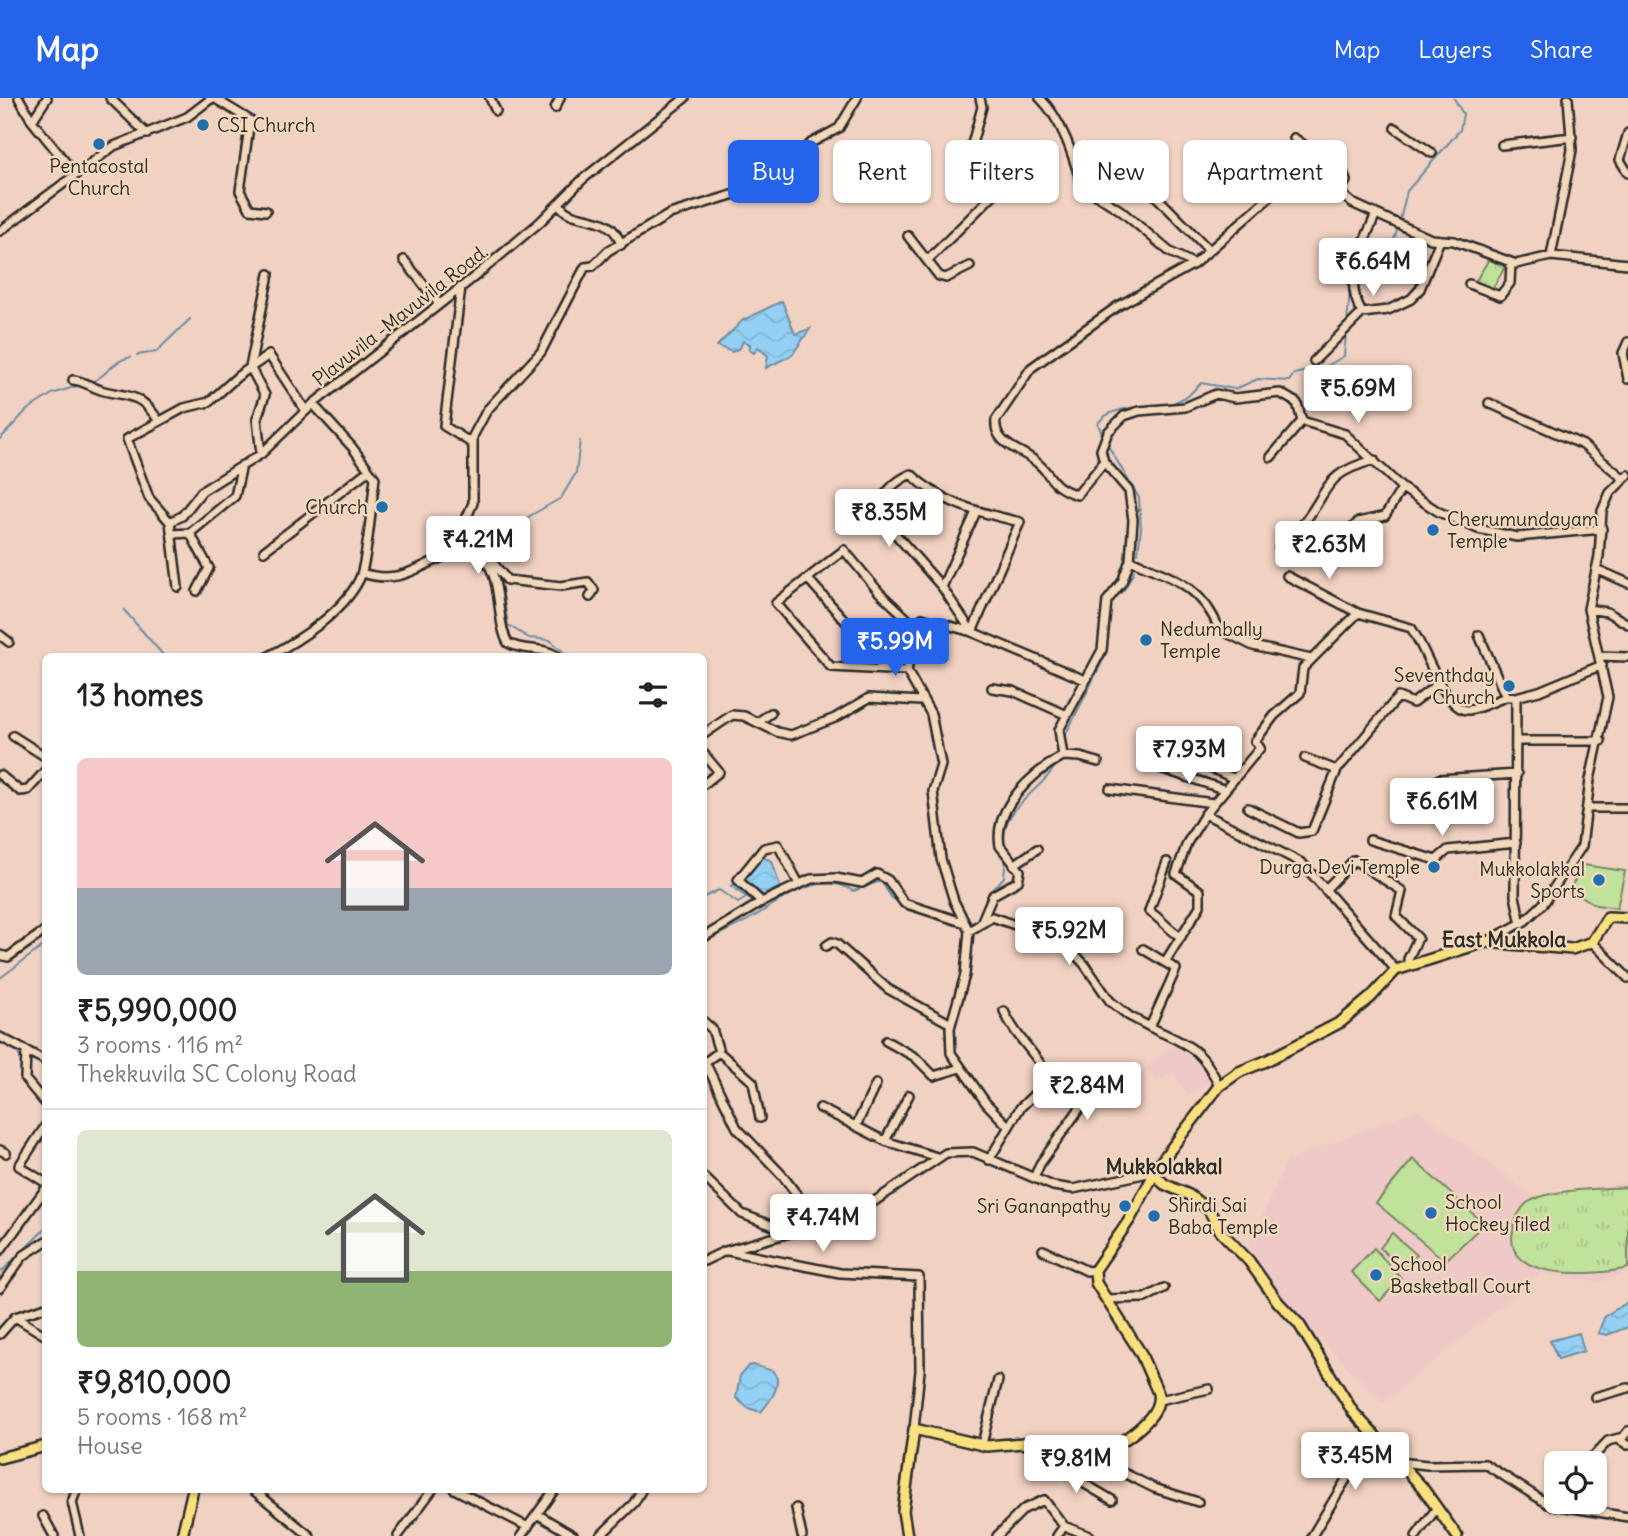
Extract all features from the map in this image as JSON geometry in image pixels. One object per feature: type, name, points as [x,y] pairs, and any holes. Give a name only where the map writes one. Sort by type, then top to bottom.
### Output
[{"type":"main road","points":[[907,1536],[903,1511],[914,1429],[982,1444],[1023,1443],[1076,1465],[1094,1458],[1150,1420],[1160,1400],[1139,1352],[1096,1283],[1095,1270],[1130,1219],[1153,1172],[1219,1086],[1239,1072],[1341,1022],[1371,997],[1396,970],[1485,942],[1522,943],[1559,950],[1592,943],[1608,917],[1628,918]]},
{"type":"main road","points":[[1153,1172],[1164,1184],[1189,1195],[1209,1210],[1221,1232],[1249,1261],[1278,1302],[1299,1324],[1353,1412],[1399,1462],[1453,1534]]},
{"type":"main road","points":[[0,1458],[42,1447]]},
{"type":"main road","points":[[181,1536],[191,1493]]},
{"type":"street","points":[[19,98],[32,121],[76,175]]},
{"type":"street","points":[[32,121],[47,98]]},
{"type":"street","points":[[110,98],[148,134]]},
{"type":"street","points":[[0,231],[114,146],[187,117],[213,98],[250,120],[240,191],[250,209],[266,211]]},
{"type":"street","points":[[489,98],[496,111]]},
{"type":"street","points":[[555,108],[560,98]]},
{"type":"street","name":"Plavuvila -Mavuvila Road.","points":[[369,470],[323,412],[313,404],[461,287],[583,179],[685,98]]},
{"type":"street","points":[[461,551],[466,519],[473,503],[473,436],[487,410],[541,352],[585,267],[593,266],[608,251],[670,214],[735,194],[792,162],[811,143],[839,128],[858,98]]},
{"type":"street","points":[[973,140],[982,107],[980,98]]},
{"type":"street","points":[[1040,98],[1062,131],[1081,173],[1082,186],[1120,210],[1170,252],[1195,264]]},
{"type":"street","points":[[1551,256],[1568,174],[1572,137],[1568,98]]},
{"type":"street","points":[[1395,128],[1432,153]]},
{"type":"street","points":[[1628,132],[1620,160],[1628,173]]},
{"type":"street","points":[[1502,145],[1572,137]]},
{"type":"street","points":[[1347,199],[1398,225],[1440,240],[1454,241],[1511,263],[1551,256],[1628,264]]},
{"type":"street","points":[[559,203],[562,209],[569,213],[608,225],[619,236],[621,245]]},
{"type":"street","points":[[928,260],[985,203]]},
{"type":"street","points":[[1163,203],[1208,249]]},
{"type":"street","points":[[1104,462],[1077,495],[1066,491],[1051,481],[1037,462],[1004,443],[995,427],[998,415],[1027,372],[1070,338],[1173,273],[1195,264],[1260,203]]},
{"type":"street","points":[[1362,313],[1352,295],[1357,260],[1376,216]]},
{"type":"street","points":[[908,236],[939,276],[946,278],[970,266]]},
{"type":"street","points":[[1314,361],[1362,313],[1388,310],[1411,299],[1420,289],[1440,240]]},
{"type":"street","points":[[404,260],[439,304]]},
{"type":"street","points":[[1469,284],[1500,296],[1510,283],[1511,263]]},
{"type":"street","points":[[261,454],[257,419],[265,395],[250,367],[269,274]]},
{"type":"street","points":[[461,287],[444,426],[473,444]]},
{"type":"street","points":[[1628,342],[1623,353],[1628,379]]},
{"type":"street","points":[[178,587],[170,522],[149,498],[127,439],[184,408],[209,402],[250,367],[270,355],[306,411]]},
{"type":"street","points":[[72,380],[86,382],[102,391],[128,393],[147,402],[159,421]]},
{"type":"street","points":[[1063,757],[1059,730],[1102,650],[1107,600],[1122,582],[1130,560],[1133,520],[1129,491],[1104,462],[1102,442],[1108,432],[1124,416],[1139,411],[1185,408],[1216,394],[1235,398],[1280,393],[1297,403],[1302,421]]},
{"type":"street","points":[[1485,942],[1521,924],[1543,904],[1581,846],[1590,780],[1601,741],[1608,697],[1588,610],[1604,504],[1626,477],[1583,445],[1489,403]]},
{"type":"street","points":[[170,522],[182,516],[202,491],[261,454],[313,404]]},
{"type":"street","points":[[1271,457],[1302,421]]},
{"type":"street","points":[[1302,421],[1345,433],[1402,488],[1440,512],[1479,529],[1517,537],[1602,529]]},
{"type":"street","points":[[1279,548],[1303,524],[1329,482],[1354,465],[1374,460]]},
{"type":"street","points":[[172,534],[190,533],[235,496],[242,465]]},
{"type":"street","points":[[264,551],[369,470],[375,478],[363,575],[343,604],[273,653]]},
{"type":"street","points":[[911,474],[927,490],[976,512],[1020,522],[972,632],[942,587],[876,512],[881,499],[898,480],[911,474]]},
{"type":"street","points":[[1339,544],[1358,523],[1385,516],[1402,488]]},
{"type":"street","points":[[942,587],[976,512]]},
{"type":"street","points":[[190,533],[209,568],[197,591]]},
{"type":"street","points":[[363,575],[380,578],[401,576],[467,549],[484,552],[500,575],[516,582],[561,586],[588,582],[593,587],[590,597]]},
{"type":"street","points":[[907,671],[831,667],[776,603],[844,550],[879,592],[916,627]]},
{"type":"street","points":[[461,551],[477,554],[489,566],[502,633],[508,643],[551,653]]},
{"type":"street","points":[[1130,560],[1175,578],[1209,605],[1219,629],[1253,646],[1311,659]]},
{"type":"street","points":[[1596,569],[1628,583]]},
{"type":"street","points":[[1287,576],[1357,613],[1411,628],[1427,652],[1439,684],[1459,709],[1468,710],[1506,697],[1539,691],[1602,665]]},
{"type":"street","points":[[808,579],[888,669]]},
{"type":"street","points":[[1588,610],[1607,612],[1628,624]]},
{"type":"street","points":[[1165,962],[1199,906],[1200,891],[1176,874],[1187,843],[1223,789],[1260,748],[1255,741],[1274,716],[1300,693],[1304,668],[1357,613]]},
{"type":"street","points":[[1008,1125],[995,1114],[951,1053],[951,1024],[965,975],[967,931],[941,859],[933,791],[941,756],[931,714],[921,701],[907,671],[916,627],[922,618],[972,632],[1085,680]]},
{"type":"street","points":[[0,635],[9,642]]},
{"type":"street","points":[[1479,635],[1506,697]]},
{"type":"street","points":[[1600,656],[1628,657]]},
{"type":"street","points":[[1248,808],[1299,833],[1309,833],[1322,810],[1337,769],[1398,697],[1413,703],[1439,684]]},
{"type":"street","points":[[992,688],[1013,691],[1067,715]]},
{"type":"street","points":[[1516,696],[1515,897],[1521,924]]},
{"type":"street","points":[[707,732],[732,715],[744,716],[791,734],[835,718],[869,698],[921,701]]},
{"type":"street","points":[[758,722],[771,713]]},
{"type":"street","points":[[13,736],[42,754]]},
{"type":"street","points":[[1517,741],[1601,741]]},
{"type":"street","points":[[1157,748],[1175,752],[1233,778]]},
{"type":"street","points":[[981,923],[993,895],[1018,881],[1020,870],[1000,846],[1001,818],[1007,806],[1030,781],[1063,757],[1080,757],[1098,762]]},
{"type":"street","points":[[707,758],[719,772],[707,782]]},
{"type":"street","points":[[1305,758],[1337,769]]},
{"type":"street","points":[[1157,767],[1223,789]]},
{"type":"street","points":[[0,775],[20,792],[28,790],[42,774]]},
{"type":"street","points":[[1439,779],[1517,774]]},
{"type":"street","points":[[1110,789],[1213,803]]},
{"type":"street","points":[[1587,808],[1628,808]]},
{"type":"street","points":[[1205,814],[1302,863],[1396,970]]},
{"type":"street","points":[[1370,840],[1436,860],[1448,850],[1516,844]]},
{"type":"street","points":[[762,902],[737,880],[764,848],[778,845],[799,884]]},
{"type":"street","points":[[1014,865],[1037,849]]},
{"type":"street","points":[[1325,890],[1354,860],[1402,891],[1396,916],[1418,938],[1408,959],[1410,966]]},
{"type":"street","points":[[1167,862],[1149,911],[1158,917],[1161,925],[1181,937]]},
{"type":"street","points":[[707,935],[762,902],[811,879],[836,878],[862,883],[877,874],[888,880],[904,903],[967,931]]},
{"type":"street","points":[[967,931],[992,917],[1060,939],[1085,965],[1110,1001],[1129,1017],[1195,1049],[1206,1059],[1219,1086]]},
{"type":"street","points":[[0,955],[8,957],[42,933]]},
{"type":"street","points":[[826,946],[832,942],[837,944],[888,989],[951,1024]]},
{"type":"street","points":[[1592,943],[1627,977]]},
{"type":"street","points":[[1143,949],[1176,969],[1150,1027]]},
{"type":"street","points":[[1004,1011],[1011,1028],[1040,1062],[1050,1079],[1082,1105],[1040,1164],[1034,1178]]},
{"type":"street","points":[[707,1025],[712,1029],[719,1052],[753,1082],[760,1118]]},
{"type":"street","points":[[0,1037],[17,1043],[42,1059]]},
{"type":"street","points":[[886,1041],[915,1057],[934,1076],[960,1068]]},
{"type":"street","points":[[26,1051],[24,1079],[42,1099]]},
{"type":"street","points":[[707,1061],[719,1052]]},
{"type":"street","points":[[707,1066],[737,1128],[782,1175],[820,1225]]},
{"type":"street","points":[[989,1160],[1020,1108],[1050,1079]]},
{"type":"street","points":[[856,1126],[876,1084]]},
{"type":"street","points":[[886,1141],[909,1095]]},
{"type":"street","points":[[820,1108],[886,1141],[938,1158]]},
{"type":"street","points":[[42,1131],[19,1166],[42,1182]]},
{"type":"street","points":[[707,1260],[725,1251],[854,1215],[946,1153],[973,1152],[1034,1178],[1073,1189],[1153,1172]]},
{"type":"street","points":[[707,1180],[743,1214],[755,1221],[793,1233]]},
{"type":"street","points":[[0,1251],[42,1191]]},
{"type":"street","points":[[0,1288],[23,1256],[42,1244]]},
{"type":"street","points":[[1043,1250],[1087,1271],[1095,1270]]},
{"type":"street","points":[[725,1251],[840,1273],[919,1277],[920,1371],[914,1429]]},
{"type":"street","points":[[1106,1299],[1145,1298],[1164,1288]]},
{"type":"street","points":[[0,1334],[15,1317],[42,1308]]},
{"type":"street","points":[[15,1317],[42,1334]]},
{"type":"street","points":[[982,1444],[998,1380]]},
{"type":"street","points":[[1595,1397],[1628,1388]]},
{"type":"street","points":[[1160,1400],[1209,1390]]},
{"type":"street","points":[[1598,1451],[1608,1441],[1628,1431]]},
{"type":"street","points":[[1312,1536],[1374,1433]]},
{"type":"street","points":[[1618,1438],[1628,1445]]},
{"type":"street","points":[[1094,1458],[1154,1488],[1198,1502]]},
{"type":"street","points":[[1399,1462],[1427,1465],[1485,1464],[1544,1501]]},
{"type":"street","points":[[1076,1465],[1080,1481],[1112,1500]]},
{"type":"street","points":[[75,1493],[72,1502],[80,1536]]},
{"type":"street","points":[[257,1493],[310,1536]]},
{"type":"street","points":[[398,1536],[430,1493]]},
{"type":"street","points":[[462,1493],[528,1527]]},
{"type":"street","points":[[522,1536],[552,1493]]},
{"type":"street","points":[[600,1536],[634,1503],[640,1493]]},
{"type":"street","points":[[997,1536],[1024,1509],[1044,1500],[1064,1525],[1090,1536]]},
{"type":"street","points":[[796,1508],[802,1536]]},
{"type":"street","points":[[1416,1536],[1436,1509]]},
{"type":"street","points":[[1607,1511],[1628,1515]]},
{"type":"street","points":[[537,1514],[574,1536]]},
{"type":"street","points":[[43,1517],[54,1536]]},
{"type":"street","points":[[1057,1536],[1064,1525]]},
{"type":"shaded area","points":[[1171,1046],[1201,1063],[1207,1073],[1208,1082],[1189,1096],[1173,1074],[1157,1080],[1146,1067]]},
{"type":"shaded area","points":[[1417,1109],[1536,1198],[1628,1182],[1628,1272],[1597,1283],[1541,1273],[1384,1403],[1311,1330],[1246,1253],[1287,1161]]},
{"type":"green space","points":[[1489,259],[1505,267],[1491,291],[1474,284]]},
{"type":"green space","name":"Mukkolakkal Sports","points":[[1583,865],[1625,871],[1617,908],[1596,905],[1570,889]]},
{"type":"green space","name":"School Hockey filed","points":[[1413,1159],[1484,1224],[1445,1261],[1376,1203]]},
{"type":"green space","points":[[1628,1187],[1628,1268],[1596,1272],[1555,1272],[1522,1260],[1514,1248],[1515,1223],[1519,1212],[1527,1203],[1549,1194]]},
{"type":"green space","points":[[1392,1233],[1417,1255],[1403,1270],[1380,1248]]},
{"type":"green space","name":"School Basketball Court","points":[[1374,1248],[1401,1278],[1380,1301],[1351,1272]]},
{"type":"water","points":[[782,301],[795,334],[810,329],[792,355],[766,368],[768,356],[758,347],[754,353],[749,350],[750,344],[743,341],[740,348],[732,352],[717,346],[743,320]]},
{"type":"water","points":[[762,857],[772,861],[780,887],[752,901],[731,886]]},
{"type":"water","points":[[1628,1302],[1628,1327],[1607,1335],[1598,1333],[1605,1316]]},
{"type":"water","points":[[1579,1333],[1584,1351],[1558,1359],[1550,1341]]},
{"type":"water","points":[[748,1366],[773,1371],[777,1381],[774,1392],[761,1412],[748,1408],[736,1398],[740,1376]]},
{"type":"waterway","points":[[1400,220],[1407,191],[1460,130],[1463,114],[1454,98]]},
{"type":"waterway","points":[[1359,265],[1386,252],[1393,242],[1398,226]]},
{"type":"waterway","points":[[1347,324],[1351,277]]},
{"type":"waterway","points":[[137,355],[156,352],[190,319]]},
{"type":"waterway","points":[[1169,405],[1188,396],[1201,383],[1235,389],[1258,379],[1289,381],[1294,374],[1325,367],[1344,356],[1346,333]]},
{"type":"waterway","points":[[89,383],[131,357]]},
{"type":"waterway","points":[[0,439],[27,410],[52,394],[80,385]]},
{"type":"waterway","points":[[1103,436],[1098,424],[1107,415],[1150,406]]},
{"type":"waterway","points":[[495,561],[492,553],[501,542],[517,533],[528,517],[561,498],[576,473],[580,441]]},
{"type":"waterway","points":[[1107,444],[1139,498],[1141,528],[1138,553]]},
{"type":"waterway","points":[[1114,598],[1124,590],[1134,571]]},
{"type":"waterway","points":[[501,583],[508,625],[529,638],[550,640],[565,653]]},
{"type":"waterway","points":[[124,610],[161,653]]},
{"type":"waterway","points":[[1063,740],[1105,656],[1108,623]]},
{"type":"waterway","points":[[1005,846],[1004,833],[1014,811],[1042,783],[1057,763]]},
{"type":"waterway","points":[[978,921],[986,898],[1004,877],[1006,858]]},
{"type":"waterway","points":[[707,941],[799,890],[826,883],[853,891],[881,881],[891,897],[908,910],[957,924]]},
{"type":"waterway","points":[[707,896],[719,890],[738,903],[746,898]]},
{"type":"waterway","points":[[0,978],[42,947]]},
{"type":"waterway","points":[[16,1049],[22,1062]]},
{"type":"waterway","points":[[23,1082],[41,1105]]},
{"type":"waterway","points":[[0,1273],[42,1232]]},
{"type":"place","name":"CSI Church","points":[[203,125]]},
{"type":"place","name":"Pentacostal Church","points":[[99,144]]},
{"type":"place","name":"Church","points":[[382,507]]},
{"type":"place","name":"Cherumundayam Temple","points":[[1433,530]]},
{"type":"place","name":"Nedumbally Temple","points":[[1146,640]]},
{"type":"place","name":"Seventhday Church","points":[[1509,686]]},
{"type":"place","name":"Durga Devi Temple","points":[[1434,867]]},
{"type":"place","name":"Mukkolakkal Sports","points":[[1599,880]]},
{"type":"place","name":"Sri Gananpathy","points":[[1125,1206]]},
{"type":"place","name":"School Hockey filed","points":[[1431,1213]]},
{"type":"place","name":"Shirdi Sai Baba Temple","points":[[1154,1216]]},
{"type":"place","name":"School Basketball Court","points":[[1376,1275]]},
{"type":"district","name":"East Mukkola","points":[[1504,939]]},
{"type":"district","name":"Mukkolakkal","points":[[1164,1166]]}]
